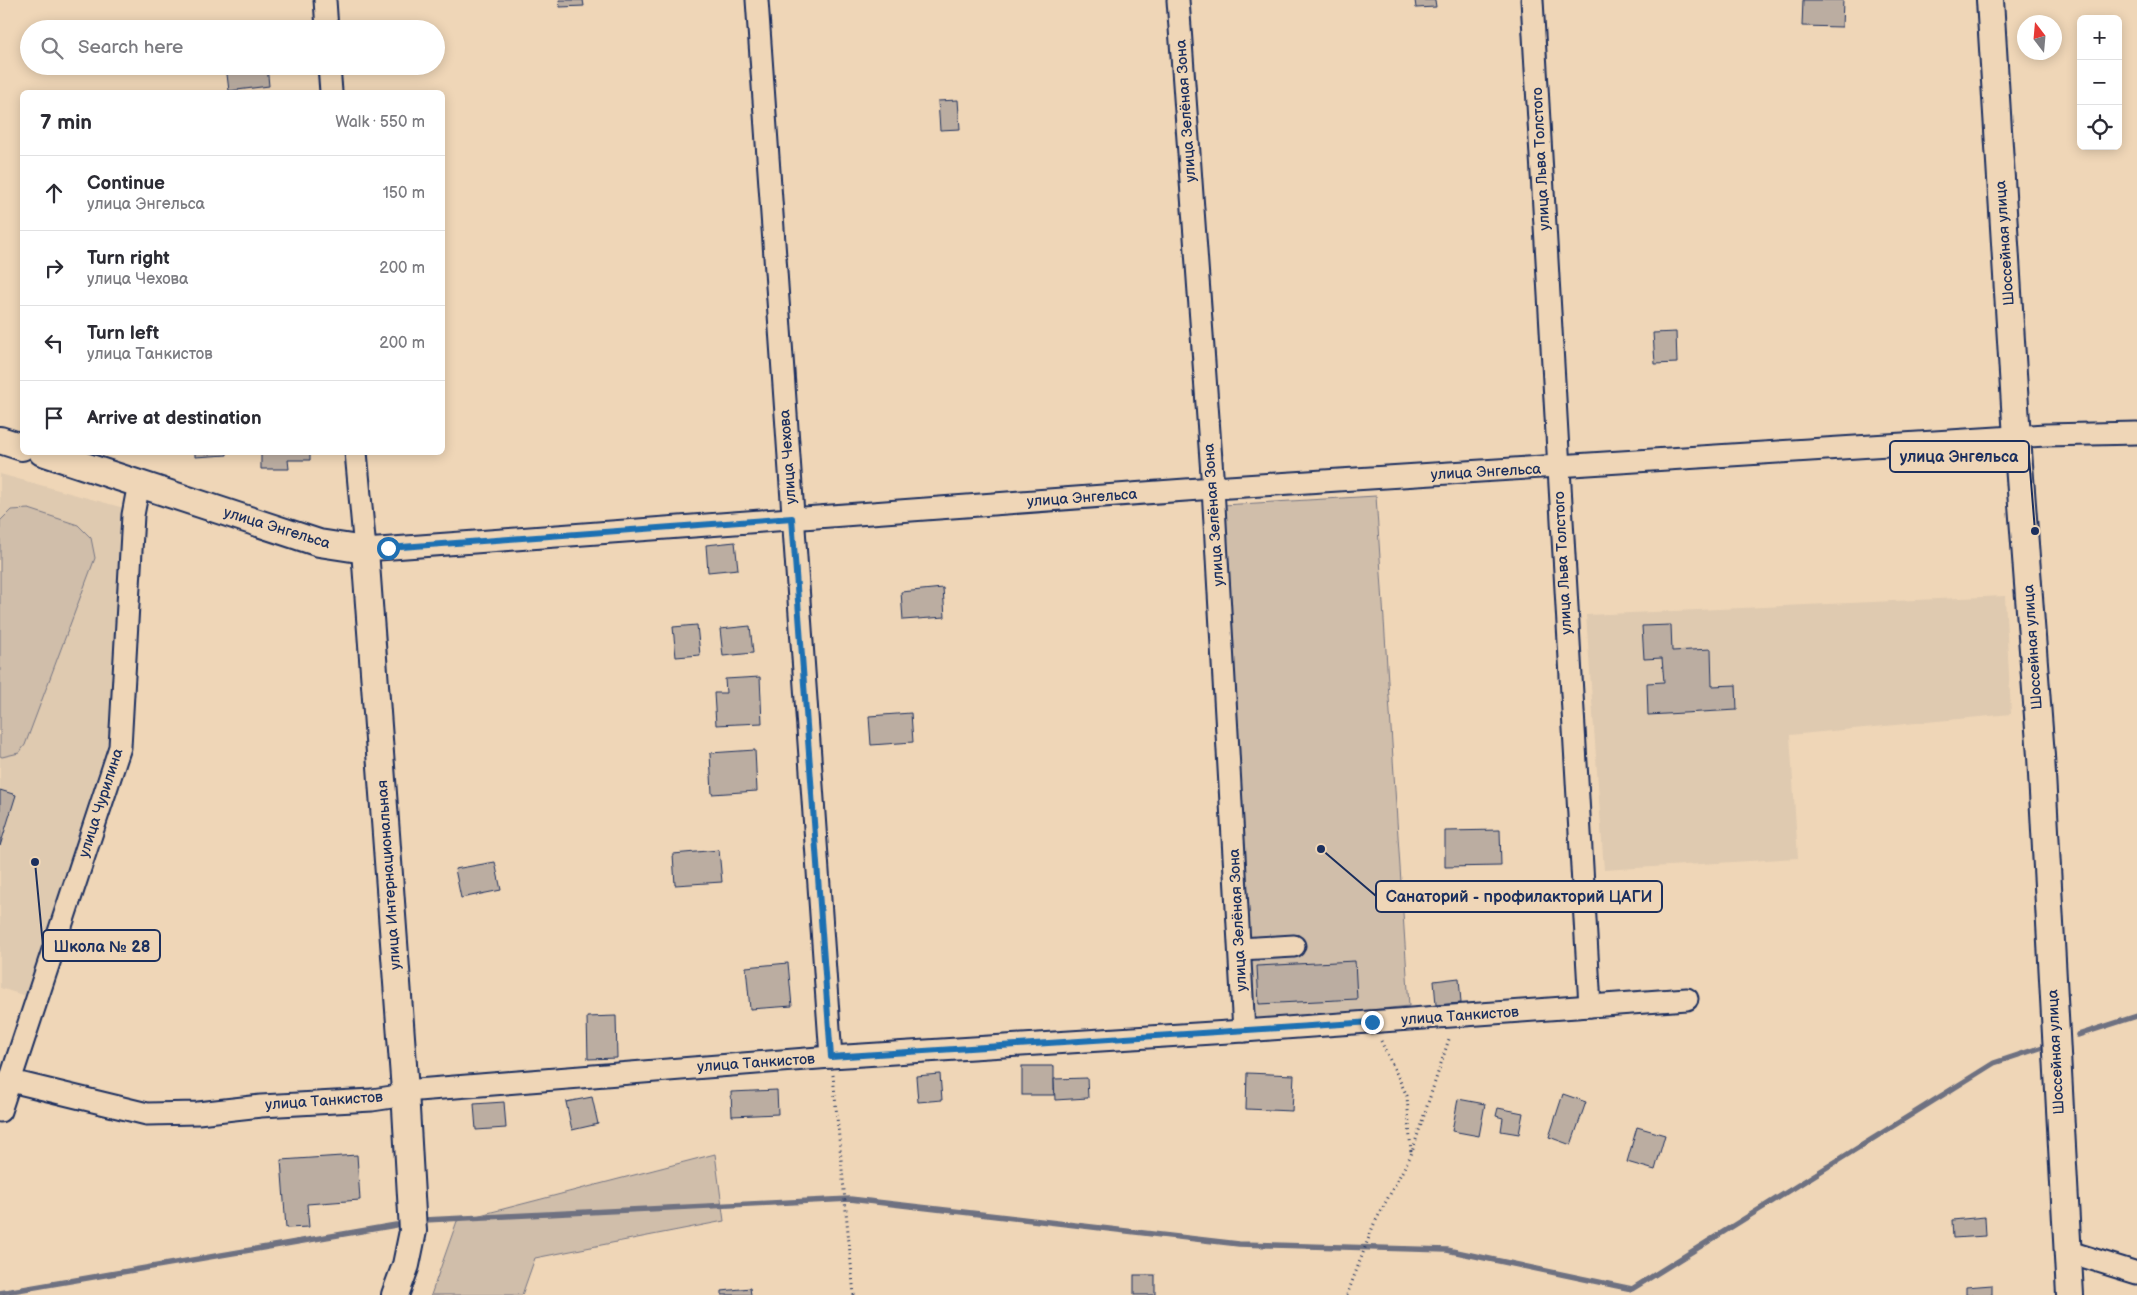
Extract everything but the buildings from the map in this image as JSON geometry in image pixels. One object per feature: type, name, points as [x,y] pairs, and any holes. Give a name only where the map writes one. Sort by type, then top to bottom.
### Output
[{"type":"main road","name":"Шоссейная улица","points":[[1990,0],[2017,438],[2041,756],[2066,1251],[2070,1295]]},
{"type":"main road","points":[[0,440],[20,445]]},
{"type":"main road","name":"улица Энгельса","points":[[51,455],[325,545],[365,550]]},
{"type":"main road","name":"улица Интернациональная","points":[[365,550],[405,1091],[413,1231],[406,1265],[395,1295]]},
{"type":"street","points":[[325,0],[326,20]]},
{"type":"street","name":"улица Чехова","points":[[757,0],[831,1057]]},
{"type":"street","name":"улица Зелёная Зона","points":[[1178,0],[1213,488],[1244,1031]]},
{"type":"street","name":"улица Льва Толстого","points":[[1532,0],[1590,1006]]},
{"type":"street","points":[[330,75],[331,90]]},
{"type":"street","name":"улица Энгельса","points":[[365,550],[1213,488],[2017,438],[2137,433]]},
{"type":"street","name":"улица Интернациональная","points":[[356,455],[365,550]]},
{"type":"street","name":"улица Чурилина","points":[[0,1111],[120,747],[133,515],[139,483]]},
{"type":"street","points":[[1240,949],[1294,946]]},
{"type":"street","name":"улица Танкистов","points":[[10,1081],[147,1114],[198,1113],[261,1106],[372,1100],[392,1097],[405,1091],[831,1057],[1244,1031],[1687,999]]},
{"type":"street","points":[[2066,1251],[2137,1273]]},
{"type":"path","points":[[1347,1295],[1374,1224],[1411,1155],[1456,1016]]},
{"type":"path","points":[[1372,1022],[1407,1096],[1411,1155]]},
{"type":"path","points":[[831,1057],[854,1295]]},
{"type":"shaded area","points":[[0,474],[124,508],[110,735],[26,996],[0,988]]},
{"type":"shaded area","points":[[1376,496],[1409,1006],[1253,1022],[1223,505]]},
{"type":"shaded area","points":[[29,509],[78,525],[91,538],[95,558],[25,745],[19,753],[2,757],[0,756],[0,521],[11,510]]},
{"type":"shaded area","points":[[2005,596],[2011,714],[1790,735],[1798,858],[1604,870],[1586,615]]},
{"type":"shaded area","points":[[715,1154],[724,1221],[535,1258],[522,1295],[431,1295],[457,1221]]},
{"type":"waterway","points":[[2078,1035],[2137,1016]]},
{"type":"waterway","points":[[424,1220],[850,1199],[1239,1244],[1447,1250],[1632,1289],[1994,1063],[2046,1046]]},
{"type":"waterway","points":[[0,1293],[396,1225]]},
{"type":"place","name":"улица Энгельса","points":[[2035,531]]},
{"type":"place","name":"Санаторий - профилакторий ЦАГИ","points":[[1321,849]]},
{"type":"place","name":"Школа № 28","points":[[35,862]]},
{"type":"route","points":[[388,548],[792,518],[831,1057],[1372,1022]]}]
